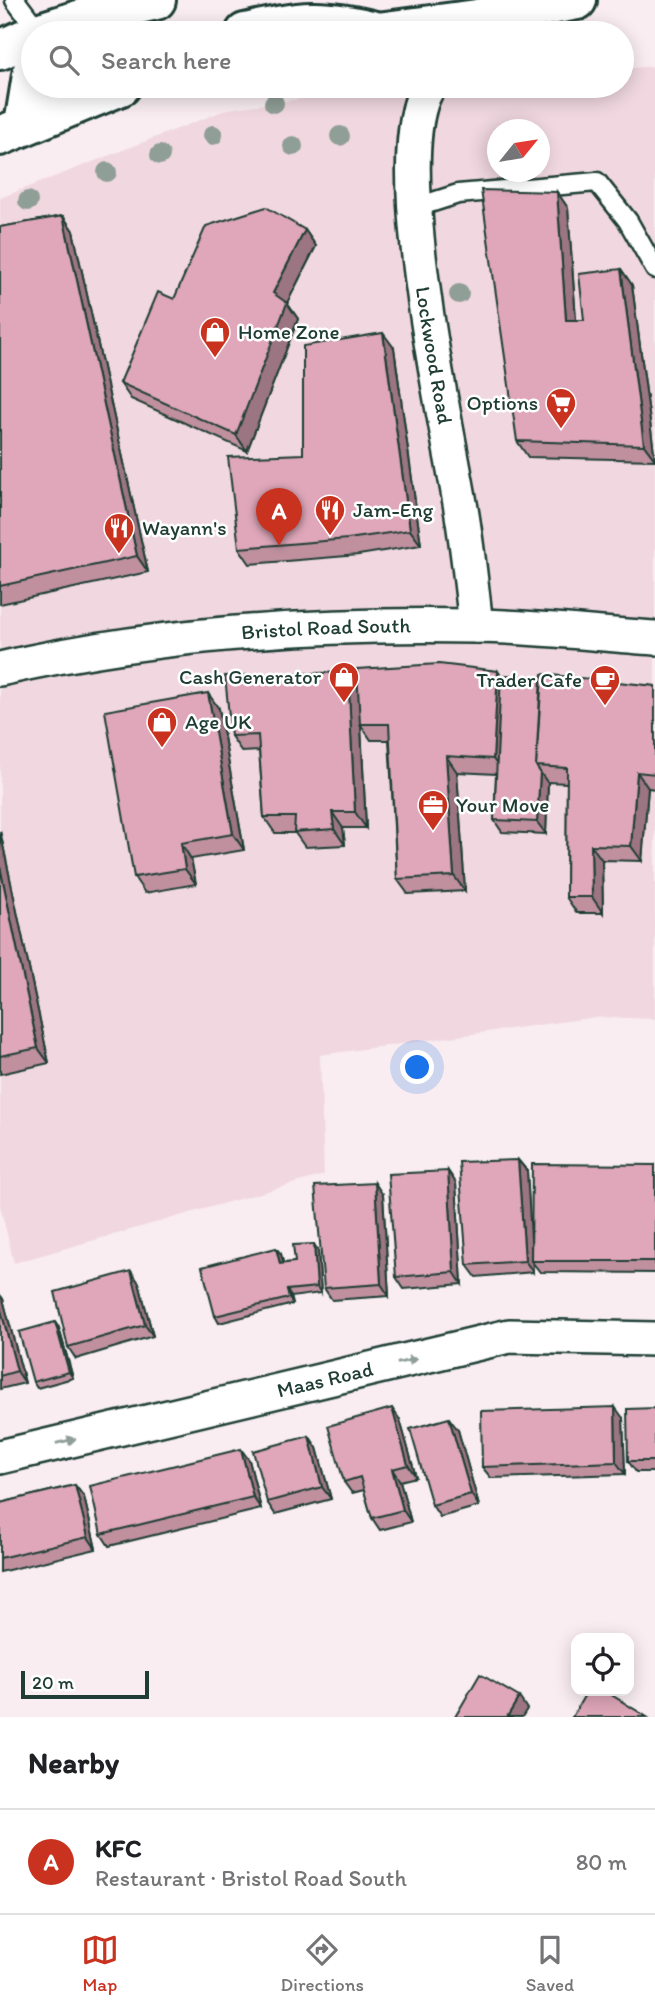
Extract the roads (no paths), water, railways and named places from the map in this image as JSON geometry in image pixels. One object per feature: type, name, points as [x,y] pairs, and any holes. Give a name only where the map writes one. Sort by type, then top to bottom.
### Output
[{"type":"highway","points":[[75,21],[156,0]]},
{"type":"highway","points":[[492,21],[577,0]]},
{"type":"highway","points":[[0,50],[21,40]]},
{"type":"highway","points":[[0,60],[21,67]]},
{"type":"highway","points":[[12,131],[24,98]]},
{"type":"highway","points":[[12,131],[92,98]]},
{"type":"street","name":"Lockwood Road","points":[[426,98],[417,128],[413,168],[414,208],[443,415],[462,514],[476,626]]},
{"type":"street","name":"Bristol Road South","points":[[0,669],[143,643],[297,627],[476,626],[655,638]]},
{"type":"street","name":"Maas Road","points":[[0,1457],[509,1336],[655,1339]]},
{"type":"lane","points":[[15,0],[29,21]]},
{"type":"lane","points":[[75,2],[106,0]]},
{"type":"lane","points":[[414,208],[458,194],[597,182],[628,220],[655,269]]},
{"type":"place","name":"Home Zone","points":[[215,359]]},
{"type":"place","name":"Options","points":[[561,430]]},
{"type":"place","name":"Jam-Eng","points":[[330,537]]},
{"type":"place","name":"KFC","points":[[279,546]]},
{"type":"place","name":"Wayann's","points":[[119,555]]},
{"type":"place","name":"Cash Generator","points":[[344,704]]},
{"type":"place","name":"Trader Cafe","points":[[605,707]]},
{"type":"place","name":"Age UK","points":[[162,749]]},
{"type":"place","name":"Your Move","points":[[433,832]]}]
